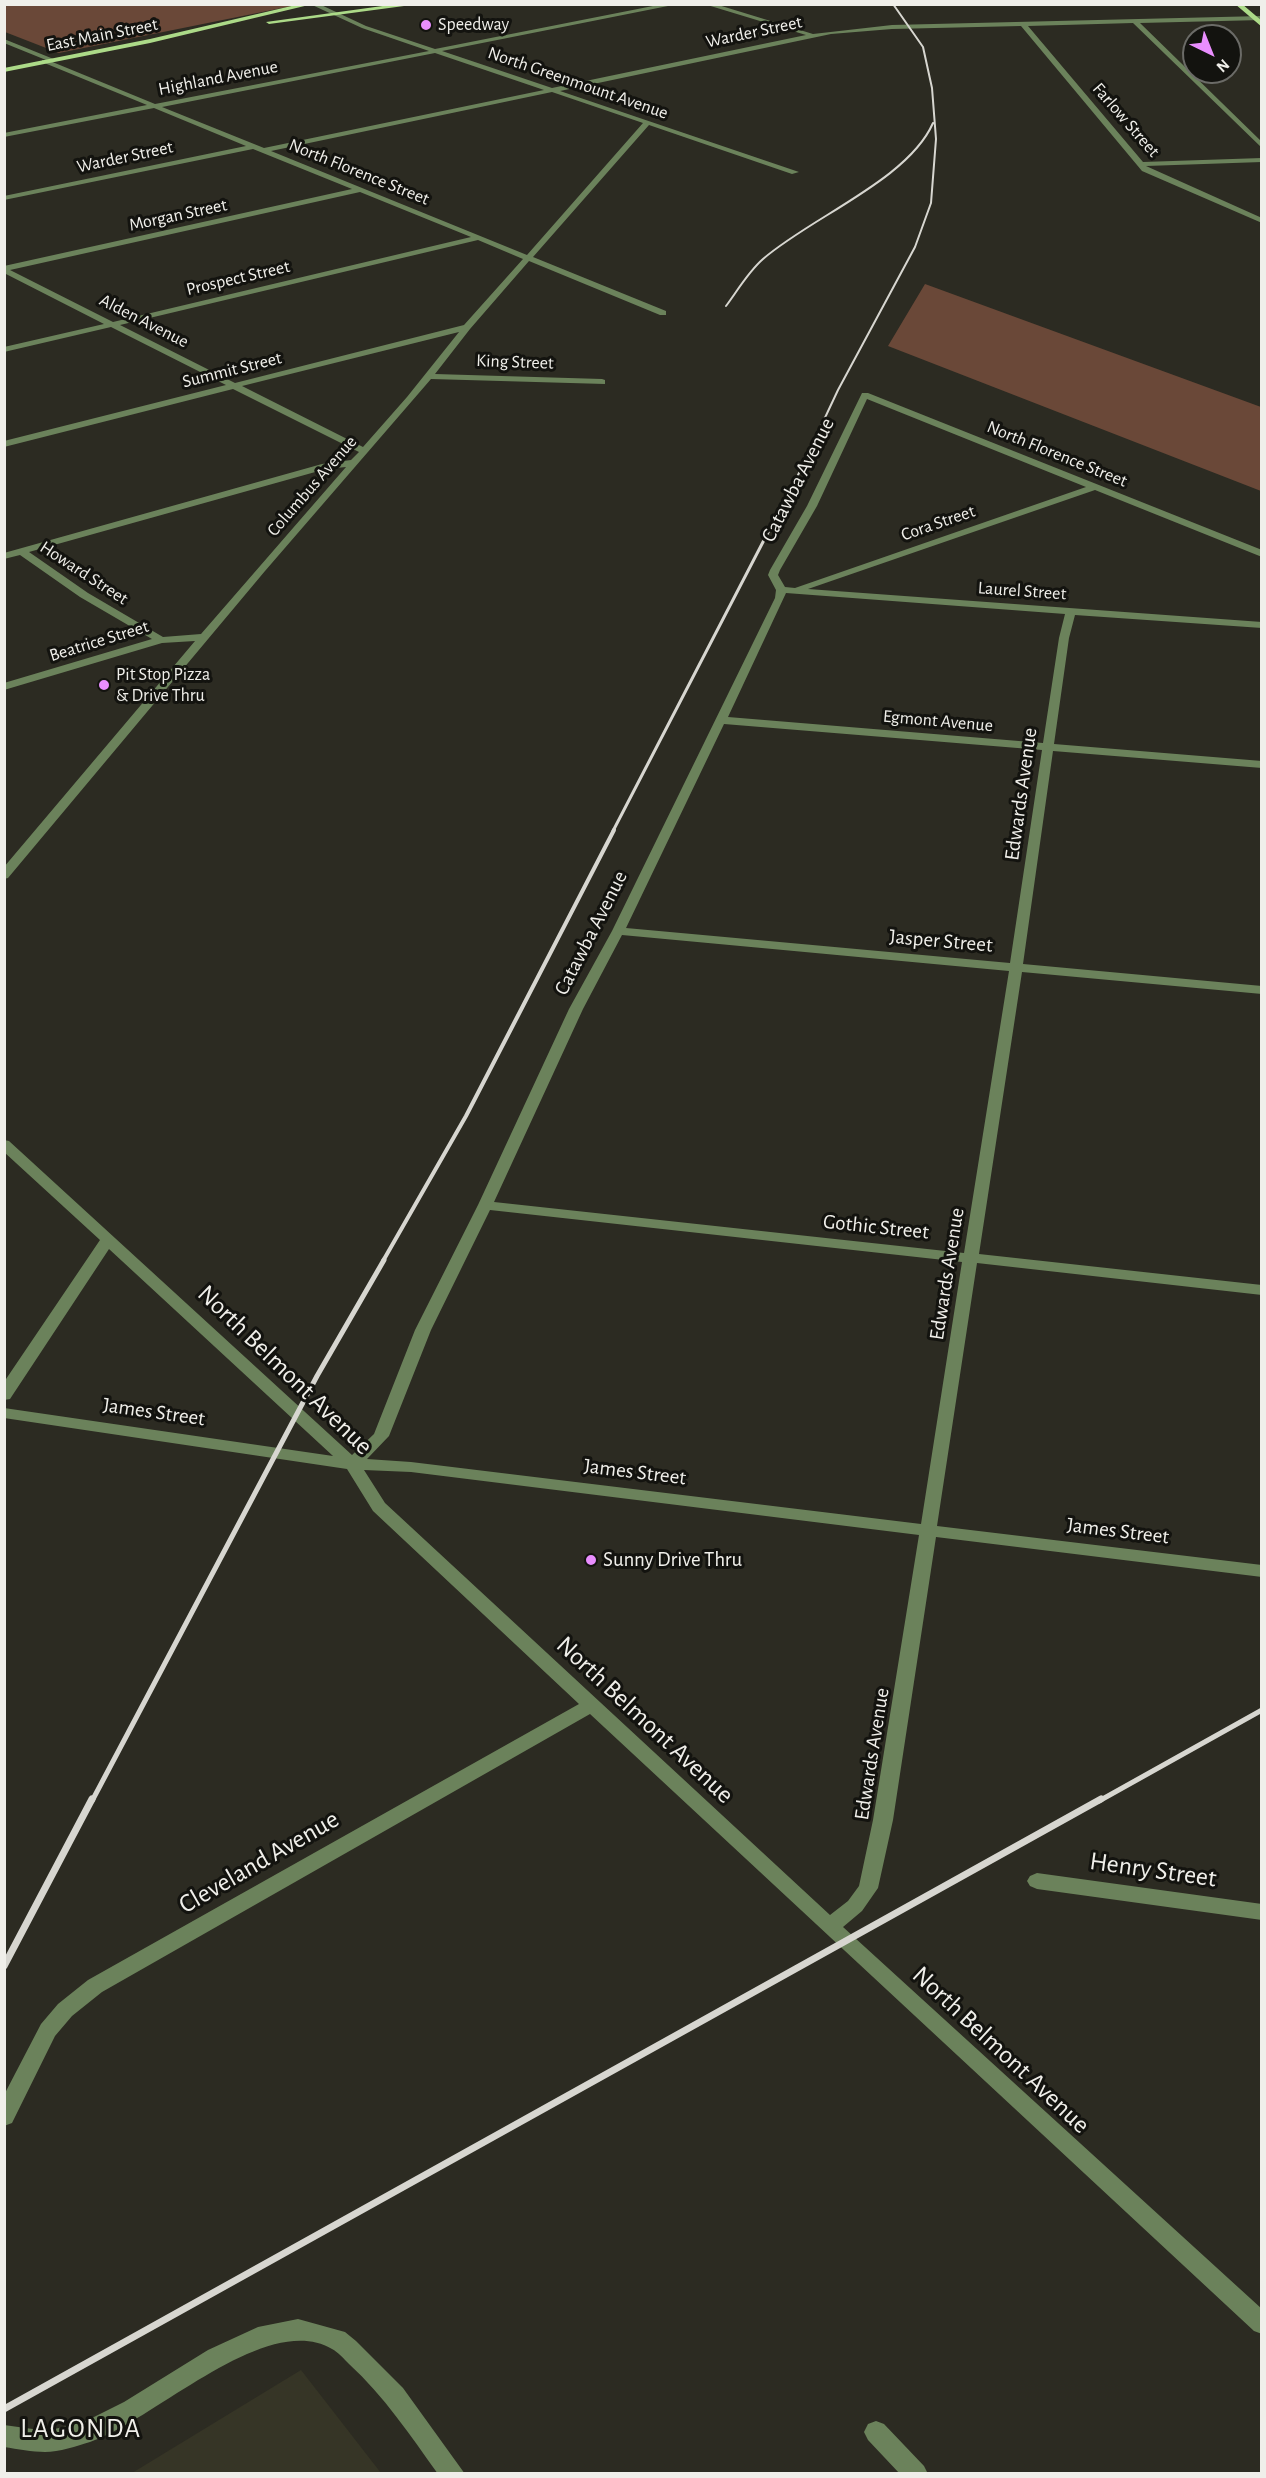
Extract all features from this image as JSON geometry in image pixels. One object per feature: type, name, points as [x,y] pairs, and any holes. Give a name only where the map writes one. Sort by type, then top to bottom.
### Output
[{"type":"main road","points":[[150,41],[330,14],[416,4]]},
{"type":"main road","points":[[1238,4],[1262,25]]},
{"type":"main road","name":"East Main Street","points":[[4,70],[314,5],[335,5]]},
{"type":"street","name":"Highland Avenue","points":[[4,135],[675,4]]},
{"type":"street","points":[[708,4],[813,35]]},
{"type":"street","name":"North Greenmount Avenue","points":[[314,5],[330,14],[435,51],[795,172]]},
{"type":"street","name":"Warder Street","points":[[261,151],[813,35],[873,28],[1262,18]]},
{"type":"street","points":[[1135,21],[1262,146]]},
{"type":"street","name":"Farlow Street","points":[[1023,24],[1145,169],[1262,221]]},
{"type":"street","name":"North Florence Street","points":[[4,40],[152,106],[663,313]]},
{"type":"street","name":"Columbus Avenue","points":[[4,875],[468,327],[648,123]]},
{"type":"street","name":"Warder Street","points":[[4,198],[251,147]]},
{"type":"street","points":[[1140,164],[1262,160]]},
{"type":"street","name":"Morgan Street","points":[[4,270],[359,190]]},
{"type":"street","name":"Prospect Street","points":[[4,350],[478,238]]},
{"type":"street","name":"Alden Avenue","points":[[4,270],[364,451]]},
{"type":"street","name":"Summit Street","points":[[4,444],[468,327]]},
{"type":"street","name":"King Street","points":[[427,376],[602,382]]},
{"type":"street","name":"North Florence Street","points":[[853,418],[865,395],[1262,554]]},
{"type":"street","name":"Catawba Avenue","points":[[352,1464],[381,1436],[423,1330],[485,1205],[576,1009],[618,931],[719,720],[786,590],[774,581],[775,570],[812,506],[853,418]]},
{"type":"street","points":[[4,556],[326,466],[354,464]]},
{"type":"street","name":"Cora Street","points":[[786,590],[1095,487]]},
{"type":"street","name":"Howard Street","points":[[21,551],[84,595],[161,640]]},
{"type":"street","name":"Laurel Street","points":[[786,590],[1262,625]]},
{"type":"street","name":"Edwards Avenue","points":[[830,1927],[855,1906],[868,1888],[883,1820],[1016,967],[1064,638],[1071,611]]},
{"type":"street","name":"Beatrice Street","points":[[4,687],[161,640],[205,637]]},
{"type":"street","name":"Egmont Avenue","points":[[719,720],[1262,765]]},
{"type":"street","name":"Jasper Street","points":[[618,931],[1262,990]]},
{"type":"street","name":"North Belmont Avenue","points":[[4,1144],[352,1464],[379,1507],[830,1927],[1262,2324]]},
{"type":"street","name":"Gothic Street","points":[[485,1205],[1262,1290]]},
{"type":"street","points":[[4,1395],[108,1239]]},
{"type":"street","name":"James Street","points":[[4,1413],[352,1464],[411,1467],[1262,1571]]},
{"type":"street","name":"Cleveland Avenue","points":[[4,2117],[48,2030],[65,2010],[95,1986],[591,1705]]},
{"type":"street","name":"Henry Street","points":[[1037,1881],[1262,1912]]},
{"type":"street","points":[[4,2436],[19,2444],[49,2448],[82,2441],[123,2424],[251,2342],[279,2332],[313,2331],[338,2340],[368,2366],[453,2474]]},
{"type":"street","points":[[876,2432],[916,2474]]},
{"type":"shaded area","points":[[4,5],[297,5],[59,53],[5,32]]},
{"type":"shaded area","points":[[925,284],[1261,407],[1261,491],[888,346]]},
{"type":"shaded area","points":[[301,2370],[381,2473],[132,2473]]},
{"type":"railway","points":[[791,490],[838,390],[915,247],[931,203],[936,139],[932,88],[923,47],[893,4]]},
{"type":"railway","points":[[726,306],[748,275],[763,259],[783,243],[881,180],[903,162],[920,143],[933,123]]},
{"type":"railway","points":[[613,831],[791,488]]},
{"type":"railway","points":[[383,1261],[466,1116],[614,830]]},
{"type":"railway","points":[[92,1801],[317,1376],[384,1260]]},
{"type":"railway","points":[[1099,1801],[1262,1710]]},
{"type":"railway","points":[[4,1966],[92,1799]]},
{"type":"railway","points":[[4,2409],[1101,1799]]},
{"type":"place","name":"Speedway","points":[[426,25]]},
{"type":"place","name":"Pit Stop Pizza & Drive Thru","points":[[104,685]]},
{"type":"place","name":"Sunny Drive Thru","points":[[591,1560]]},
{"type":"district","name":"LAGONDA","points":[[81,2429]]}]
